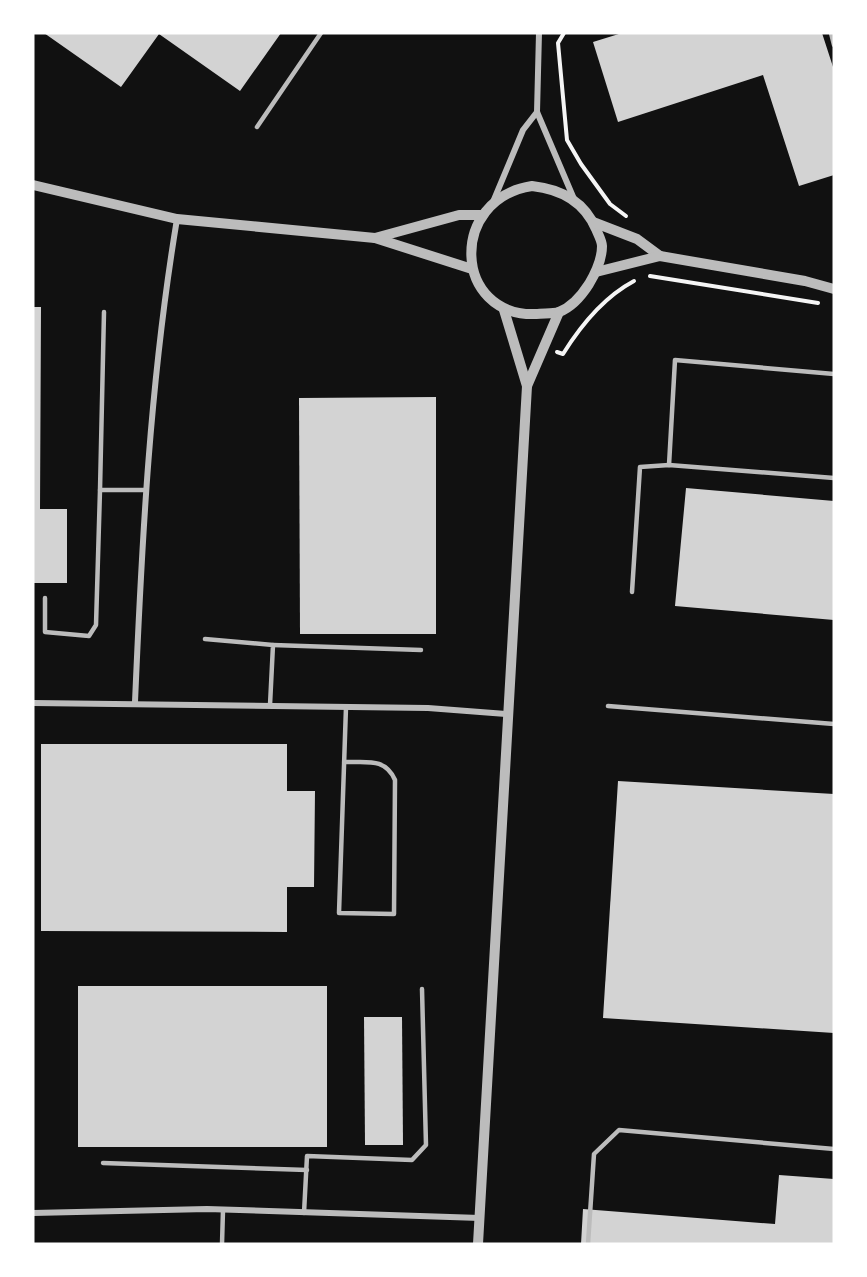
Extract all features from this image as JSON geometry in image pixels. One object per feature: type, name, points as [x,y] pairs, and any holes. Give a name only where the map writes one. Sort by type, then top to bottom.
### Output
[{"type":"street","points":[[539,33],[537,112],[575,200],[593,222],[603,245],[596,272],[582,296],[559,312],[522,314],[504,310],[486,294],[472,269],[472,241],[481,215],[493,202],[518,188],[532,186],[551,188],[575,200]]},
{"type":"street","points":[[493,202],[523,130],[537,112]]},
{"type":"street","points":[[33,185],[177,219],[375,238],[472,269]]},
{"type":"street","points":[[375,238],[459,215],[481,215]]},
{"type":"street","points":[[135,702],[145,490],[161,316],[177,219]]},
{"type":"street","points":[[593,222],[637,239],[660,256]]},
{"type":"street","points":[[596,272],[660,256],[805,281],[834,289]]},
{"type":"street","points":[[504,310],[527,386]]},
{"type":"street","points":[[478,1244],[506,714],[527,386],[559,312]]},
{"type":"street","points":[[33,703],[135,702],[346,706],[428,708],[506,714]]},
{"type":"street","points":[[33,1213],[223,1210],[481,1218]]},
{"type":"lane","points":[[257,127],[321,33]]},
{"type":"lane","points":[[831,33],[834,45]]},
{"type":"lane","points":[[45,598],[45,632],[89,636],[96,625],[104,312]]},
{"type":"lane","points":[[669,465],[675,360],[834,374]]},
{"type":"lane","points":[[632,592],[640,466],[669,465],[834,478]]},
{"type":"lane","points":[[100,490],[145,490]]},
{"type":"lane","points":[[205,639],[273,645],[421,650]]},
{"type":"lane","points":[[270,705],[273,645]]},
{"type":"lane","points":[[344,762],[384,764],[391,770],[395,780],[394,914],[339,913],[344,762],[346,706]]},
{"type":"lane","points":[[608,706],[834,724]]},
{"type":"lane","points":[[304,1213],[307,1156],[412,1160],[426,1146],[422,989]]},
{"type":"lane","points":[[588,1244],[594,1154],[618,1130],[834,1149]]},
{"type":"lane","points":[[103,1163],[307,1170]]},
{"type":"lane","points":[[222,1244],[223,1210]]},
{"type":"path","points":[[564,33],[558,43],[567,140],[610,204],[635,223]]},
{"type":"path","points":[[563,354],[586,320],[605,302],[632,281],[650,276],[821,304]]},
{"type":"building","points":[[44,33],[281,33],[240,91],[159,34],[121,87]]},
{"type":"building","points":[[622,33],[822,33],[834,70],[834,175],[799,186],[763,75],[618,122],[593,42]]},
{"type":"building","points":[[33,307],[41,307],[40,509],[67,509],[67,583],[33,583]]},
{"type":"building","points":[[436,397],[436,634],[300,634],[299,398]]},
{"type":"building","points":[[686,488],[834,501],[834,620],[675,606]]},
{"type":"building","points":[[41,744],[287,744],[287,791],[315,791],[314,887],[287,887],[287,932],[41,931]]},
{"type":"building","points":[[618,781],[834,794],[834,1033],[603,1018]]},
{"type":"building","points":[[78,986],[327,986],[327,1147],[78,1147]]},
{"type":"building","points":[[364,1017],[402,1017],[403,1145],[365,1145]]},
{"type":"building","points":[[779,1175],[834,1179],[834,1244],[581,1244],[583,1209],[775,1224]]}]
